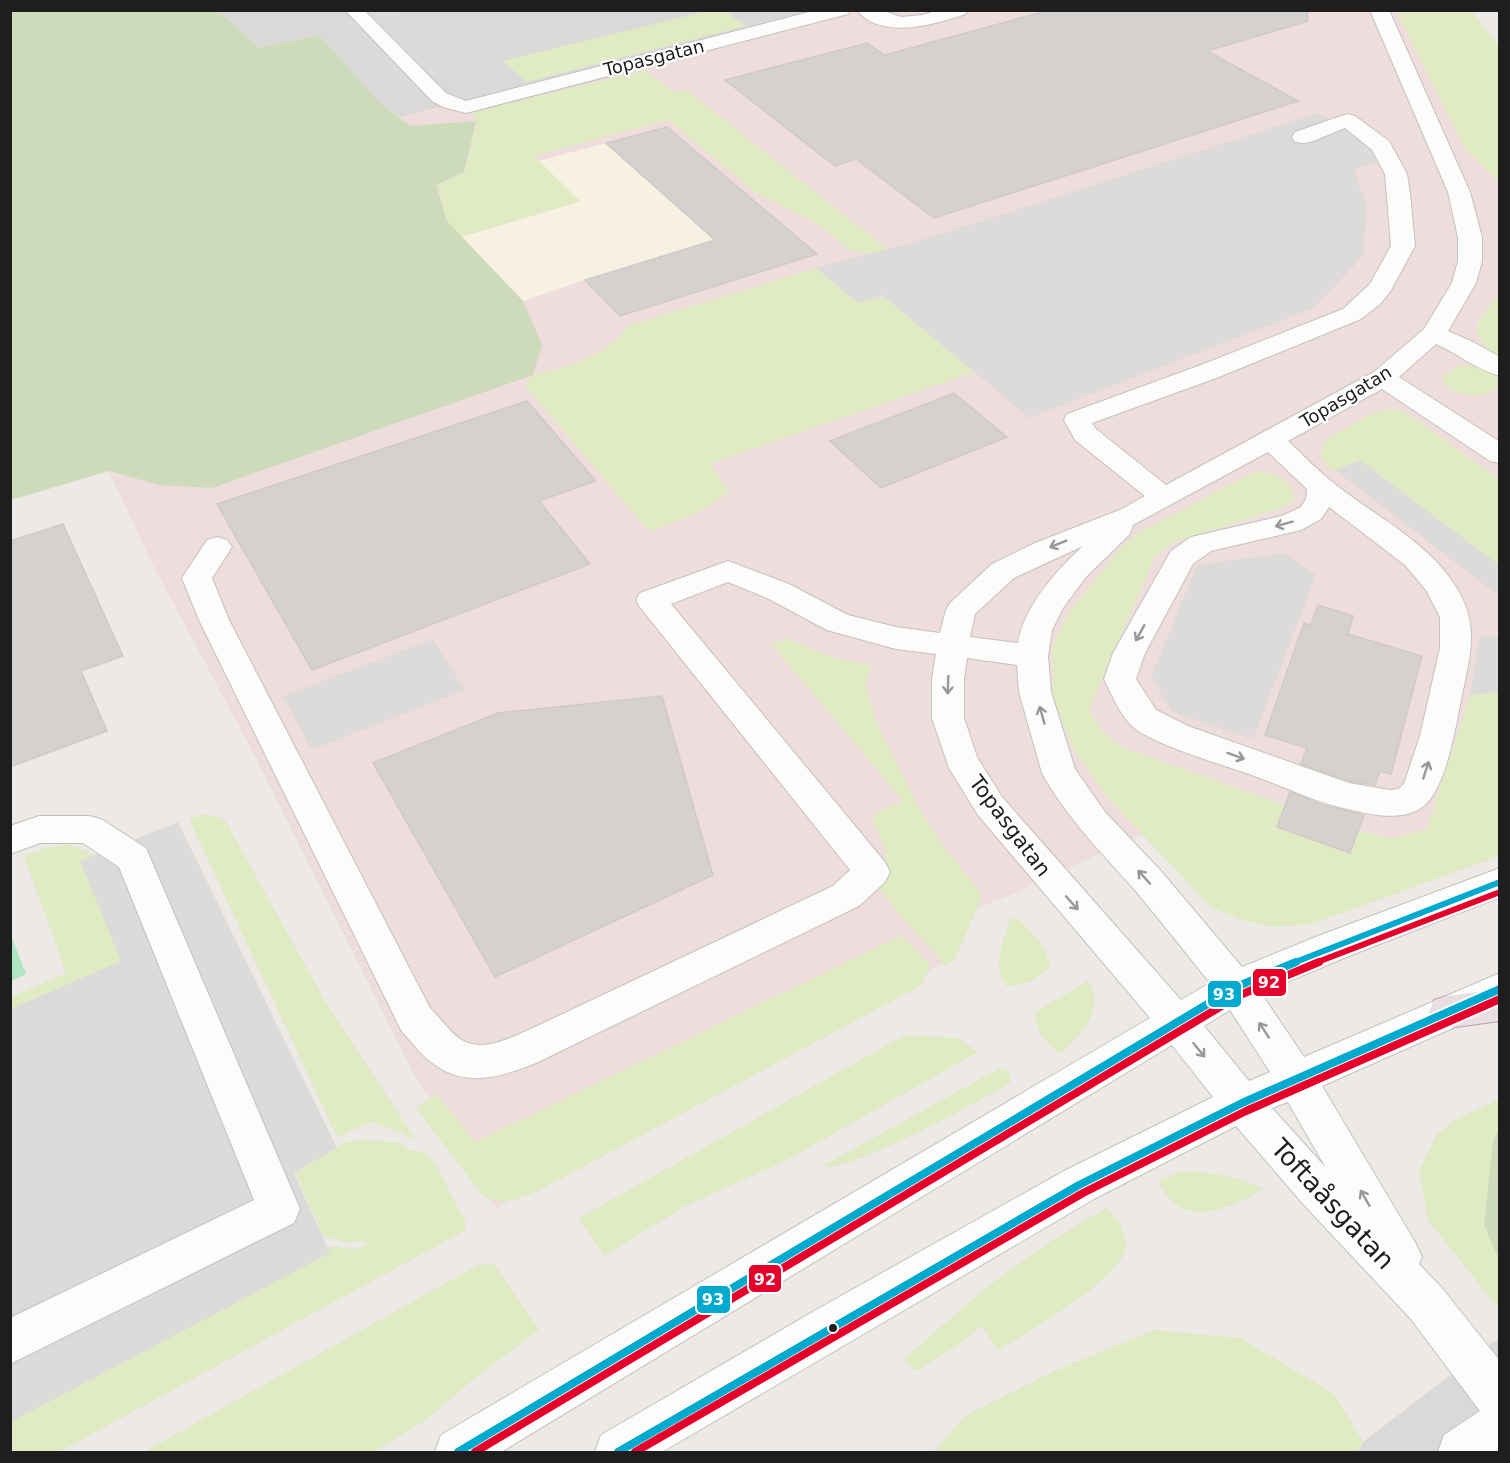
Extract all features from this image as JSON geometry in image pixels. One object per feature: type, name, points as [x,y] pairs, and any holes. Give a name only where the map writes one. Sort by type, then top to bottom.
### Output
[{"type":"highway","points":[[1448,1012],[1500,1005]]},
{"type":"street","name":"Topasgatan","points":[[354,11],[440,97],[450,104],[466,106],[841,10]]},
{"type":"street","points":[[866,10],[879,19],[906,23],[959,10]]},
{"type":"street","name":"Topasgatan","points":[[1242,1104],[1177,1022],[990,806],[961,759],[948,718],[948,679],[953,645],[962,610],[1003,571],[1045,550],[1165,498],[1271,440],[1383,378],[1433,334],[1464,283],[1470,261],[1470,237],[1459,192],[1379,10]]},
{"type":"street","points":[[1165,498],[1085,434],[1077,420],[1210,371],[1352,314],[1381,287],[1401,253],[1403,246],[1396,174],[1381,146],[1348,120],[1303,137]]},
{"type":"street","points":[[1433,334],[1464,347],[1500,368]]},
{"type":"street","points":[[1383,378],[1500,455]]},
{"type":"street","points":[[1271,440],[1321,487],[1415,558],[1439,585],[1455,616],[1456,648],[1437,736],[1419,791],[1406,801],[1389,803],[1347,796],[1176,735],[1144,718],[1131,701],[1120,679],[1129,653],[1181,558],[1201,544],[1291,523],[1311,513],[1320,500],[1321,487]]},
{"type":"street","name":"Topasgatan","points":[[1132,514],[1075,570],[1050,604],[1036,630],[1032,656],[1035,692],[1059,773],[1092,821],[1148,881],[1236,987],[1296,1079]]},
{"type":"street","points":[[217,547],[197,579],[214,620],[416,1020],[447,1052],[469,1062],[500,1060],[547,1040],[846,896],[872,872],[651,600],[728,571],[778,591],[838,623],[896,638],[1032,656]]},
{"type":"street","points":[[10,840],[39,830],[89,830],[133,858],[279,1209],[10,1342]]},
{"type":"street","points":[[458,1452],[1236,987],[1331,947],[1500,882]]},
{"type":"street","points":[[618,1452],[1079,1185],[1242,1104],[1500,989]]},
{"type":"street","name":"Toftaåsgatan","points":[[1296,1079],[1426,1303]]},
{"type":"street","name":"Toftaåsgatan","points":[[1242,1104],[1319,1191],[1426,1303],[1500,1399]]},
{"type":"street","points":[[1461,1452],[1500,1425]]},
{"type":"shaded area","points":[[210,11],[819,11],[400,117],[381,104],[319,35],[259,48],[222,14]]},
{"type":"shaded area","points":[[373,11],[396,11],[457,69],[384,87],[323,22]]},
{"type":"shaded area","points":[[819,11],[1396,11],[1465,149],[1496,179],[1499,187],[1499,294],[1476,323],[1491,351],[1499,357],[1499,479],[1412,416],[1360,460],[1499,565],[1499,631],[1495,635],[1499,635],[1499,692],[1470,695],[1427,829],[1393,838],[1358,831],[1122,747],[1103,732],[1089,708],[1155,557],[1175,542],[1279,509],[1295,501],[1122,546],[1067,615],[1052,646],[1072,747],[1106,796],[1142,834],[1006,897],[971,910],[947,961],[496,1208],[416,1078],[258,762],[153,565],[109,471],[158,485],[461,237],[447,221],[436,185],[411,126],[400,117]]},
{"type":"shaded area","points":[[1318,113],[1397,155],[1354,170],[1367,207],[1363,256],[1314,308],[1029,418],[882,295],[858,303],[816,268],[935,236]]},
{"type":"shaded area","points":[[667,127],[817,254],[620,316],[585,280],[523,301],[461,237],[579,202],[538,161]]},
{"type":"shaded area","points":[[1360,460],[1499,565],[1499,596],[1335,470]]},
{"type":"shaded area","points":[[1285,553],[1316,575],[1253,739],[1172,712],[1151,677],[1197,565]]},
{"type":"shaded area","points":[[1499,635],[1499,692],[1470,695],[1479,637]]},
{"type":"shaded area","points":[[433,639],[465,690],[312,750],[283,696]]},
{"type":"shaded area","points":[[178,822],[337,1148],[294,1173],[330,1253],[11,1422],[11,1009],[121,961],[80,861]]},
{"type":"shaded area","points":[[1499,1338],[1499,1452],[1358,1452],[1363,1442]]},
{"type":"green space","points":[[11,10],[210,11],[222,14],[259,48],[319,35],[381,104],[411,126],[476,121],[464,172],[436,185],[447,221],[523,301],[542,345],[533,375],[212,488],[158,485],[109,471],[11,500]]},
{"type":"green space","points":[[707,11],[725,11],[746,26],[526,82],[503,61]]},
{"type":"green space","points":[[1396,11],[1472,11],[1499,47],[1499,187],[1496,179],[1465,149]]},
{"type":"green space","points":[[645,70],[675,93],[687,90],[889,250],[873,255],[848,249],[819,225],[756,193],[668,120],[534,156],[580,201],[461,237],[447,221],[438,185],[465,172],[477,121],[472,112]]},
{"type":"green space","points":[[816,268],[858,303],[890,296],[974,372],[710,464],[730,492],[696,514],[649,532],[525,386],[533,375],[573,364],[597,353],[618,337],[627,326]]},
{"type":"green space","points":[[1499,294],[1499,357],[1481,341],[1477,327]]},
{"type":"green space","points":[[1468,365],[1496,376],[1499,386],[1485,394],[1469,395],[1454,391],[1442,381],[1444,375],[1458,366]]},
{"type":"green space","points":[[1391,408],[1412,416],[1499,479],[1499,565],[1360,460],[1335,470],[1327,468],[1320,455],[1326,439],[1369,415]]},
{"type":"green space","points":[[1255,471],[1282,478],[1291,487],[1295,501],[1279,509],[1175,542],[1155,557],[1089,709],[1103,732],[1122,747],[1358,831],[1393,838],[1427,829],[1470,695],[1499,692],[1499,856],[1312,924],[1274,927],[1241,920],[1211,907],[1106,796],[1072,747],[1053,697],[1052,646],[1067,615],[1122,546],[1138,533]]},
{"type":"green space","points":[[786,638],[834,658],[871,664],[866,687],[878,725],[920,809],[945,849],[982,896],[955,959],[946,966],[897,912],[879,888],[886,852],[872,818],[874,814],[903,801],[771,644]]},
{"type":"green space","points":[[206,814],[221,818],[226,822],[325,1001],[417,1142],[405,1134],[371,1122],[337,1137],[189,819]]},
{"type":"green space","points":[[70,845],[91,853],[100,865],[136,955],[11,1012],[11,997],[66,973],[24,856],[45,848]]},
{"type":"green space","points":[[1017,918],[1041,945],[1050,966],[1036,978],[1007,987],[1000,970],[1000,953],[1010,919]]},
{"type":"green space","points":[[10,933],[26,974],[11,981],[10,981]]},
{"type":"green space","points":[[902,935],[930,965],[922,985],[523,1197],[511,1201],[498,1201],[483,1196],[416,1108],[437,1094],[475,1142]]},
{"type":"green space","points":[[1088,981],[1093,992],[1093,1012],[1083,1031],[1059,1054],[1038,1029],[1037,1011]]},
{"type":"green space","points":[[905,1035],[958,1038],[978,1052],[785,1161],[682,1208],[604,1256],[579,1218]]},
{"type":"green space","points":[[1000,1068],[1010,1072],[1010,1083],[916,1134],[859,1159],[837,1166],[821,1167]]},
{"type":"green space","points":[[1499,1099],[1499,1130],[1493,1140],[1484,1225],[1499,1259],[1499,1309],[1428,1220],[1419,1171],[1436,1136],[1455,1120]]},
{"type":"green space","points":[[1499,1130],[1499,1259],[1484,1225],[1493,1140]]},
{"type":"green space","points":[[363,1140],[396,1142],[411,1150],[425,1152],[435,1163],[466,1223],[464,1231],[59,1452],[11,1452],[11,1419],[324,1253],[331,1246],[352,1249],[365,1246],[367,1241],[347,1243],[324,1237],[295,1173],[345,1142]]},
{"type":"green space","points":[[1180,1172],[1222,1175],[1262,1188],[1257,1193],[1226,1207],[1203,1212],[1192,1211],[1174,1202],[1158,1181]]},
{"type":"green space","points":[[1106,1208],[1122,1228],[1126,1241],[1124,1253],[1117,1265],[1087,1292],[1048,1320],[998,1350],[982,1326],[957,1346],[916,1371],[904,1359],[988,1286],[1051,1241]]},
{"type":"green space","points":[[494,1264],[539,1330],[476,1377],[426,1420],[373,1452],[144,1452],[478,1265]]},
{"type":"green space","points":[[1154,1330],[1240,1338],[1334,1394],[1363,1442],[1358,1452],[934,1452],[965,1416],[1052,1372]]},
{"type":"building","points":[[1050,10],[1307,10],[1308,21],[1207,51],[1298,101],[934,218],[856,159],[835,166],[725,80],[867,43],[885,55]]},
{"type":"building","points":[[667,127],[817,254],[620,316],[585,280],[715,240],[606,143]]},
{"type":"building","points":[[954,393],[1007,437],[881,488],[830,441]]},
{"type":"building","points":[[527,401],[596,481],[539,501],[590,564],[312,670],[217,504]]},
{"type":"building","points":[[63,524],[123,656],[81,671],[107,731],[10,767],[10,541]]},
{"type":"building","points":[[1318,605],[1353,616],[1348,634],[1422,656],[1391,774],[1380,771],[1375,785],[1350,781],[1301,764],[1307,748],[1265,735],[1304,623],[1311,625]]},
{"type":"building","points":[[662,696],[713,875],[495,977],[373,763],[498,713]]},
{"type":"building","points":[[1290,792],[1323,805],[1364,815],[1350,853],[1277,827]]},
{"type":"transit line","name":"93","points":[[458,1452],[1236,987],[1331,947],[1500,882]]},
{"type":"transit line","name":"92","points":[[475,1452],[1240,995],[1334,955],[1500,892]]},
{"type":"transit line","name":"93","points":[[618,1452],[1079,1185],[1242,1103],[1500,989]]},
{"type":"transit line","name":"92","points":[[635,1452],[1083,1193],[1246,1111],[1500,999]]}]
